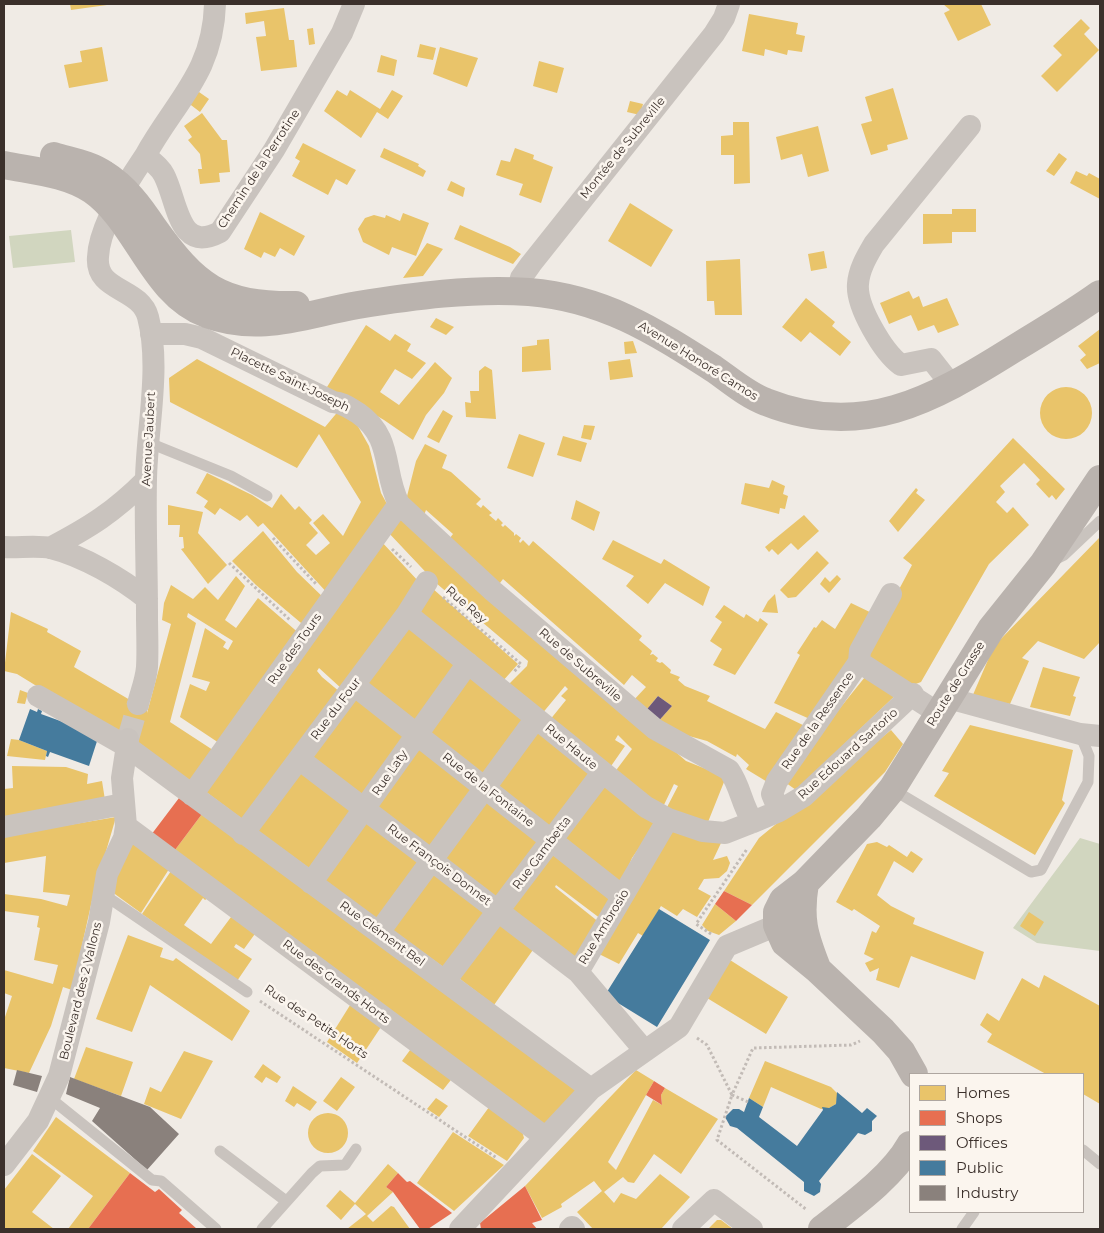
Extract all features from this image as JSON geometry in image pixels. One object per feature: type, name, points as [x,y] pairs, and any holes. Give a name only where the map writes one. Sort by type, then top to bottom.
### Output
[{"type":"street","points":[[119,200],[198,74],[211,42],[215,4]]},
{"type":"street","name":"Chemin de la Perrotine","points":[[145,156],[164,175],[187,232],[199,239],[209,238],[220,232],[274,150],[342,34],[354,4]]},
{"type":"street","name":"Montée de Subreville","points":[[518,292],[521,278],[531,264],[714,34],[724,18],[729,4]]},
{"type":"street","points":[[953,387],[932,359],[901,366],[891,358],[860,306],[858,284],[865,260],[874,244],[970,126]]},
{"type":"street","name":"Avenue Honoré Camos","points":[[4,156],[51,156],[78,163],[104,173],[119,200]]},
{"type":"street","name":"Avenue Honoré Camos","points":[[4,165],[71,179],[91,190],[139,206],[183,267],[216,291],[237,300],[263,305],[357,305],[472,292],[518,292],[563,296],[603,308],[647,327],[764,401],[812,415],[860,417],[917,403],[953,387],[1100,294]]},
{"type":"street","name":"Avenue Jaubert","points":[[119,200],[101,236],[98,267],[101,276],[108,283],[132,297],[143,306],[148,315],[153,368],[146,480],[147,668],[138,704]]},
{"type":"street","name":"Placette Saint-Joseph","points":[[151,334],[185,334],[202,338],[333,402],[343,403],[371,422],[382,442],[389,464],[392,491],[399,504]]},
{"type":"street","name":"Route de Grasse","points":[[777,925],[777,912],[783,900],[805,883],[869,817],[892,789],[991,629],[1043,564],[1100,479]]},
{"type":"street","points":[[50,548],[104,518],[146,480]]},
{"type":"street","name":"Rue des Tours","points":[[192,795],[399,504]]},
{"type":"street","name":"Rue de Subreville","points":[[399,504],[493,591],[655,729],[729,770],[736,779],[743,807],[754,822]]},
{"type":"street","points":[[4,548],[50,548],[106,571],[131,586],[147,599]]},
{"type":"street","name":"Rue du Four","points":[[243,834],[407,614],[427,582]]},
{"type":"street","points":[[859,662],[860,651],[890,594]]},
{"type":"street","name":"Rue Haute","points":[[407,614],[646,807],[668,819],[703,832],[725,834],[754,822]]},
{"type":"street","name":"Rue de la Ressence","points":[[779,811],[772,794],[777,782],[859,662],[913,694],[943,705]]},
{"type":"street","name":"Rue Laty","points":[[311,882],[468,663]]},
{"type":"street","name":"Rue de la Fontaine","points":[[354,685],[622,896]]},
{"type":"street","name":"Rue Edouard Sartorio","points":[[754,822],[779,811],[804,796],[913,694]]},
{"type":"street","name":"Rue Clément Bel","points":[[38,696],[127,743],[171,782],[192,795],[591,1089]]},
{"type":"street","points":[[943,705],[1090,735]]},
{"type":"street","points":[[379,932],[536,718]]},
{"type":"street","name":"Boulevard des 2 Vallons","points":[[4,1166],[38,1120],[59,1076],[99,922],[107,874],[124,838],[126,826],[122,778],[127,743]]},
{"type":"street","name":"Rue François Donnet","points":[[299,759],[578,972]]},
{"type":"street","name":"Rue Gambetta","points":[[445,980],[602,773]]},
{"type":"street","points":[[4,827],[123,804]]},
{"type":"street","name":"Rue Ambrosio","points":[[645,1052],[578,972],[668,819]]},
{"type":"street","name":"Rue des Grands Horts","points":[[126,826],[546,1137]]},
{"type":"street","points":[[805,883],[801,908],[805,938],[818,970]]},
{"type":"street","points":[[461,1229],[591,1089],[679,1027],[727,946],[777,925],[786,943],[818,970],[901,1051],[913,1073]]},
{"type":"street","points":[[818,1222],[888,1173],[904,1156],[909,1147]]},
{"type":"street","points":[[683,1229],[714,1200],[752,1229]]},
{"type":"street","points":[[570,1229],[572,1227],[574,1229]]},
{"type":"lane","points":[[147,442],[223,473],[267,496]]},
{"type":"lane","points":[[1043,564],[1064,555],[1100,520]]},
{"type":"lane","points":[[892,789],[1031,872],[1041,870],[1088,782],[1090,735]]},
{"type":"lane","name":"Rue des Petits Horts","points":[[103,894],[247,992]]},
{"type":"lane","points":[[50,1098],[152,1180],[161,1180],[216,1229]]},
{"type":"lane","points":[[262,1229],[320,1166],[345,1165],[356,1149]]},
{"type":"lane","points":[[220,1151],[286,1201]]},
{"type":"lane","points":[[1084,1151],[1100,1164]]},
{"type":"lane","points":[[962,1229],[973,1213]]},
{"type":"path","name":"Rue Rey","points":[[377,535],[520,664],[499,688]]},
{"type":"path","points":[[273,538],[331,600]]},
{"type":"path","points":[[229,563],[306,635]]},
{"type":"path","points":[[727,946],[696,924],[752,840],[754,822]]},
{"type":"path","name":"Rue des Petits Horts","points":[[247,992],[515,1170]]},
{"type":"path","points":[[818,1222],[717,1140],[732,1095],[753,1048],[851,1045],[862,1041],[875,1024]]},
{"type":"path","points":[[679,1027],[707,1044],[732,1095],[748,1102]]},
{"type":"green space","points":[[71,230],[75,262],[13,268],[9,236]]},
{"type":"green space","points":[[1080,838],[1100,844],[1100,951],[1037,943],[1013,928]]},
{"type":"building: Homes","points":[[70,4],[107,4],[107,5],[71,10]]},
{"type":"building: Homes","points":[[943,4],[981,4],[991,25],[958,41],[944,13],[950,10]]},
{"type":"building: Homes","points":[[284,8],[289,40],[294,40],[297,67],[261,71],[256,37],[266,36],[264,21],[246,24],[245,13]]},
{"type":"building: Homes","points":[[749,14],[798,23],[796,34],[805,36],[802,52],[788,50],[787,55],[765,49],[764,56],[742,51]]},
{"type":"building: Homes","points":[[1081,19],[1090,28],[1084,34],[1099,50],[1057,92],[1041,76],[1062,55],[1053,46]]},
{"type":"building: Homes","points":[[313,28],[315,44],[309,45],[307,29]]},
{"type":"building: Homes","points":[[420,44],[436,48],[433,60],[417,57]]},
{"type":"building: Homes","points":[[102,47],[108,81],[69,88],[64,65],[82,62],[80,51]]},
{"type":"building: Homes","points":[[440,47],[478,58],[467,87],[433,74]]},
{"type":"building: Homes","points":[[381,55],[397,60],[394,76],[377,72]]},
{"type":"building: Homes","points":[[539,61],[564,68],[557,93],[533,86]]},
{"type":"building: Homes","points":[[893,88],[908,139],[887,145],[888,150],[871,155],[861,124],[872,121],[865,97]]},
{"type":"building: Homes","points":[[337,90],[347,96],[350,90],[380,109],[392,90],[403,96],[388,119],[377,112],[361,138],[324,111]]},
{"type":"building: Homes","points":[[199,92],[209,99],[200,112],[187,102]]},
{"type":"building: Homes","points":[[630,101],[643,104],[640,115],[627,112]]},
{"type":"building: Homes","points":[[202,113],[222,140],[227,140],[230,172],[219,173],[220,182],[200,184],[198,169],[202,169],[200,154],[188,140],[192,137],[184,126]]},
{"type":"building: Homes","points":[[733,122],[749,122],[750,183],[734,184],[734,155],[721,155],[721,136],[733,135]]},
{"type":"building: Homes","points":[[818,126],[829,171],[808,177],[802,154],[781,160],[776,137]]},
{"type":"building: Homes","points":[[303,143],[356,170],[347,185],[336,179],[328,195],[292,176],[300,161],[295,158]]},
{"type":"building: Homes","points":[[384,148],[419,164],[418,166],[426,171],[423,177],[380,157]]},
{"type":"building: Homes","points":[[515,148],[534,155],[533,159],[553,167],[541,203],[519,195],[523,184],[496,175],[501,160],[510,162]]},
{"type":"building: Homes","points":[[1059,153],[1067,159],[1054,176],[1046,171]]},
{"type":"building: Homes","points":[[1076,171],[1087,176],[1089,173],[1100,179],[1100,199],[1070,183]]},
{"type":"building: Homes","points":[[451,181],[465,188],[463,197],[447,190]]},
{"type":"building: Homes","points":[[630,203],[673,230],[651,267],[608,241]]},
{"type":"building: Homes","points":[[952,209],[976,209],[976,232],[952,232],[952,243],[923,244],[923,214],[952,214]]},
{"type":"building: Homes","points":[[260,212],[305,236],[294,256],[280,248],[275,257],[264,252],[261,258],[244,249]]},
{"type":"building: Homes","points":[[403,213],[429,223],[416,256],[392,247],[389,255],[363,242],[358,229],[365,218],[374,215],[385,218],[386,215],[400,221]]},
{"type":"building: Homes","points":[[460,225],[510,247],[521,254],[513,264],[454,239]]},
{"type":"building: Homes","points":[[427,243],[443,249],[423,276],[403,278]]},
{"type":"building: Homes","points":[[824,251],[827,268],[811,271],[808,254]]},
{"type":"building: Homes","points":[[740,259],[742,315],[715,315],[714,301],[707,301],[706,261]]},
{"type":"building: Homes","points":[[909,291],[913,299],[919,296],[923,307],[947,298],[959,325],[938,333],[934,325],[918,331],[911,315],[889,324],[880,303]]},
{"type":"building: Homes","points":[[806,298],[835,322],[832,326],[851,342],[840,356],[810,332],[801,342],[782,327]]},
{"type":"building: Homes","points":[[436,318],[454,327],[446,335],[430,327]]},
{"type":"building: Homes","points":[[366,325],[390,341],[395,334],[411,344],[407,351],[426,363],[412,379],[395,369],[380,392],[399,405],[435,362],[452,378],[444,393],[426,415],[413,440],[384,420],[327,387]]},
{"type":"building: Homes","points":[[1100,329],[1100,363],[1087,369],[1080,360],[1086,355],[1078,346]]},
{"type":"building: Homes","points":[[549,339],[551,370],[522,372],[522,347],[537,345],[537,340]]},
{"type":"building: Homes","points":[[633,341],[637,353],[625,354],[624,342]]},
{"type":"building: Homes","points":[[197,359],[325,427],[340,409],[355,421],[369,446],[381,493],[387,504],[330,596],[263,523],[258,527],[247,515],[240,521],[220,508],[215,515],[204,507],[208,501],[196,493],[207,473],[252,495],[272,508],[281,494],[295,510],[299,506],[312,520],[309,523],[318,533],[306,545],[316,555],[330,543],[313,523],[323,514],[343,536],[361,502],[319,434],[297,468],[170,402],[169,378]]},
{"type":"building: Homes","points":[[630,359],[633,377],[610,380],[608,362]]},
{"type":"building: Homes","points":[[485,366],[492,370],[496,419],[466,417],[465,402],[471,403],[470,391],[479,391],[479,371]]},
{"type":"building: Homes","points":[[1061,387],[1071,387],[1085,394],[1092,408],[1092,418],[1085,432],[1071,439],[1061,439],[1051,435],[1044,428],[1040,418],[1040,408],[1044,398],[1051,391]]},
{"type":"building: Homes","points":[[443,410],[453,416],[439,443],[427,437]]},
{"type":"building: Homes","points":[[584,425],[595,426],[591,440],[581,438]]},
{"type":"building: Homes","points":[[519,434],[545,443],[533,477],[507,468]]},
{"type":"building: Homes","points":[[563,436],[587,443],[581,462],[557,455]]},
{"type":"building: Homes","points":[[1013,438],[1065,489],[1056,500],[1052,495],[1049,498],[1036,484],[1040,480],[1024,463],[1000,486],[1005,492],[996,502],[1007,513],[1013,507],[1029,525],[989,564],[921,682],[913,685],[863,657],[912,565],[903,558]]},
{"type":"building: Homes","points":[[425,444],[447,455],[442,468],[451,472],[481,499],[476,504],[481,508],[483,505],[492,513],[489,515],[496,521],[498,518],[503,523],[501,525],[503,527],[505,525],[514,533],[514,536],[516,534],[521,538],[520,543],[523,540],[529,546],[533,541],[642,636],[639,640],[652,651],[650,655],[653,654],[658,658],[656,661],[662,662],[671,670],[670,673],[680,677],[678,680],[685,686],[710,696],[707,701],[765,729],[776,712],[807,727],[769,783],[746,769],[749,765],[737,754],[736,757],[707,741],[671,731],[656,724],[672,706],[658,696],[643,714],[631,703],[646,687],[632,675],[624,685],[503,579],[497,587],[446,543],[453,534],[426,510],[422,520],[405,504],[416,461]]},
{"type":"building: Homes","points":[[772,480],[785,486],[783,494],[788,496],[785,509],[780,508],[779,514],[741,504],[745,483],[769,488]]},
{"type":"building: Homes","points":[[916,488],[918,490],[916,493],[925,500],[898,532],[889,521]]},
{"type":"building: Homes","points":[[576,500],[600,512],[594,531],[571,519]]},
{"type":"building: Homes","points":[[168,505],[203,512],[198,533],[227,565],[208,584],[181,549],[184,548],[183,537],[179,537],[180,525],[168,525]]},
{"type":"building: Homes","points":[[401,513],[686,761],[726,777],[706,827],[665,811],[678,786],[674,784],[662,809],[614,773],[632,749],[618,735],[615,740],[625,746],[609,769],[549,721],[566,700],[561,696],[568,689],[565,686],[541,715],[507,686],[527,666],[528,661],[436,583],[386,530]]},
{"type":"building: Homes","points":[[804,515],[819,531],[798,550],[791,543],[778,555],[772,549],[769,552],[765,547]]},
{"type":"building: Homes","points":[[263,531],[297,572],[327,601],[307,628],[256,585],[232,561]]},
{"type":"building: Homes","points":[[1100,537],[1100,642],[1084,659],[1038,641],[1022,658],[1029,661],[1010,704],[972,697],[994,646]]},
{"type":"building: Homes","points":[[380,540],[420,583],[342,689],[319,668],[317,671],[322,677],[340,692],[245,821],[202,789]]},
{"type":"building: Homes","points":[[613,540],[661,564],[664,559],[710,587],[703,606],[665,583],[648,604],[626,586],[634,576],[602,559]]},
{"type":"building: Homes","points":[[817,551],[829,563],[796,597],[788,598],[780,590]]},
{"type":"building: Homes","points":[[837,575],[841,579],[829,593],[820,584],[825,577],[830,582]]},
{"type":"building: Homes","points":[[236,576],[245,586],[225,620],[236,628],[258,598],[301,635],[222,745],[180,717],[190,684],[206,691],[210,682],[192,677],[205,628],[226,642],[223,647],[228,650],[233,641],[188,613],[187,617],[196,623],[170,722],[216,752],[193,782],[17,674],[4,671],[11,612],[48,629],[47,632],[81,651],[74,667],[147,710],[147,713],[171,624],[162,620],[164,603],[171,585],[193,599],[205,587],[218,600]]},
{"type":"building: Homes","points":[[432,588],[518,664],[502,682],[416,612]]},
{"type":"building: Homes","points":[[775,594],[778,613],[762,612],[768,601]]},
{"type":"building: Homes","points":[[851,603],[876,615],[812,720],[774,703],[800,655],[797,653],[814,627],[816,628],[822,620],[835,629]]},
{"type":"building: Homes","points":[[724,605],[744,618],[746,614],[758,622],[760,618],[768,624],[735,675],[713,665],[722,649],[710,641],[722,622],[715,617]]},
{"type":"building: Homes","points":[[411,622],[459,662],[415,726],[364,683]]},
{"type":"building: Homes","points":[[1043,667],[1080,677],[1073,696],[1076,697],[1070,716],[1030,707]]},
{"type":"building: Homes","points":[[470,672],[528,720],[483,778],[425,734]]},
{"type":"building: Homes","points":[[869,672],[899,692],[796,790],[782,780]]},
{"type":"building: Homes","points":[[20,690],[28,693],[25,704],[17,703]]},
{"type":"building: Homes","points":[[356,695],[407,736],[365,799],[309,756]]},
{"type":"building: Homes","points":[[970,725],[1073,750],[1062,800],[1065,803],[1035,855],[934,796],[949,773],[942,771]]},
{"type":"building: Homes","points":[[537,727],[592,773],[550,831],[493,786]]},
{"type":"building: Homes","points":[[891,730],[903,744],[885,772],[752,905],[724,891],[759,838]]},
{"type":"building: Homes","points":[[11,739],[19,740],[47,751],[45,760],[7,756]]},
{"type":"building: Homes","points":[[418,743],[474,788],[432,851],[374,806]]},
{"type":"building: Homes","points":[[12,766],[66,767],[88,774],[87,784],[102,781],[105,800],[4,818],[4,789],[13,788]]},
{"type":"building: Homes","points":[[299,771],[355,812],[313,871],[255,829]]},
{"type":"building: Homes","points":[[604,782],[658,821],[632,858],[621,884],[560,839]]},
{"type":"building: Homes","points":[[485,797],[542,842],[498,900],[442,857]]},
{"type":"building: Homes","points":[[202,814],[583,1095],[547,1133],[172,854]]},
{"type":"building: Homes","points":[[116,817],[93,896],[72,990],[63,987],[51,1026],[29,1073],[4,1068],[4,1020],[12,996],[4,993],[4,970],[53,984],[58,965],[34,960],[40,928],[37,927],[39,916],[4,911],[4,894],[41,899],[67,906],[70,895],[43,892],[46,856],[4,863],[4,836]]},
{"type":"building: Homes","points":[[365,819],[423,863],[380,921],[322,878]]},
{"type":"building: Homes","points":[[673,827],[721,843],[713,860],[727,856],[730,863],[727,871],[719,878],[704,879],[698,889],[711,896],[697,917],[683,909],[677,916],[661,906],[643,936],[638,933],[619,964],[595,952]]},
{"type":"building: Homes","points":[[134,836],[171,866],[141,913],[108,889]]},
{"type":"building: Homes","points":[[877,842],[887,847],[889,845],[907,857],[911,851],[923,859],[913,873],[894,861],[877,895],[891,906],[915,918],[913,924],[984,952],[975,980],[911,956],[899,988],[876,980],[879,968],[870,972],[865,963],[874,959],[864,954],[872,931],[876,933],[880,926],[854,909],[852,911],[836,902],[867,844]]},
{"type":"building: Homes","points":[[554,851],[613,899],[601,919],[556,885],[555,887],[600,923],[577,959],[509,908]]},
{"type":"building: Homes","points":[[173,868],[208,898],[205,900],[203,898],[184,925],[211,944],[234,913],[257,931],[244,949],[236,944],[234,947],[252,959],[237,981],[142,914]]},
{"type":"building: Homes","points":[[432,870],[489,913],[446,969],[391,929]]},
{"type":"building: Homes","points":[[715,904],[736,921],[719,935],[708,931],[702,925]]},
{"type":"building: Homes","points":[[1029,912],[1044,922],[1035,936],[1020,926]]},
{"type":"building: Homes","points":[[500,921],[535,947],[494,1005],[456,976]]},
{"type":"building: Homes","points":[[128,935],[163,948],[160,957],[173,961],[176,958],[250,1011],[232,1041],[150,985],[132,1032],[96,1019]]},
{"type":"building: Homes","points":[[730,960],[788,997],[766,1034],[707,998]]},
{"type":"building: Homes","points":[[1044,975],[1100,1006],[1100,1104],[1084,1095],[1084,1073],[1044,1073],[987,1042],[992,1034],[980,1025],[987,1013],[999,1021],[1022,978],[1039,988]]},
{"type":"building: Homes","points":[[352,1002],[383,1024],[357,1063],[327,1042]]},
{"type":"building: Homes","points":[[413,1046],[454,1076],[443,1090],[402,1061]]},
{"type":"building: Homes","points":[[86,1047],[133,1062],[121,1096],[74,1079]]},
{"type":"building: Homes","points":[[184,1051],[213,1061],[181,1119],[144,1104],[150,1087],[161,1092]]},
{"type":"building: Homes","points":[[765,1061],[831,1087],[838,1094],[836,1104],[829,1108],[821,1109],[771,1087],[763,1107],[749,1098]]},
{"type":"building: Homes","points":[[263,1064],[281,1077],[277,1083],[266,1077],[262,1083],[254,1077]]},
{"type":"building: Homes","points":[[636,1070],[654,1081],[608,1162],[616,1170],[653,1100],[662,1105],[661,1095],[665,1088],[718,1119],[681,1174],[654,1154],[634,1183],[628,1182],[623,1177],[604,1192],[614,1203],[621,1193],[636,1199],[660,1174],[690,1197],[661,1229],[593,1229],[577,1212],[602,1191],[594,1181],[561,1204],[562,1207],[542,1218],[525,1186]]},
{"type":"building: Homes","points":[[341,1077],[355,1087],[337,1111],[323,1101]]},
{"type":"building: Homes","points":[[293,1086],[317,1102],[310,1111],[297,1103],[294,1107],[285,1101]]},
{"type":"building: Homes","points":[[436,1098],[448,1106],[439,1117],[427,1109]]},
{"type":"building: Homes","points":[[492,1103],[520,1124],[524,1138],[507,1161],[468,1136]]},
{"type":"building: Homes","points":[[332,1113],[339,1116],[345,1122],[348,1133],[347,1141],[339,1150],[332,1153],[324,1153],[317,1150],[309,1141],[308,1129],[311,1122],[320,1114]]},
{"type":"building: Homes","points":[[56,1117],[130,1173],[88,1229],[68,1229],[93,1196],[33,1151]]},
{"type":"building: Homes","points":[[453,1132],[504,1165],[454,1211],[417,1183]]},
{"type":"building: Homes","points":[[32,1154],[61,1176],[32,1212],[54,1229],[4,1229],[4,1190]]},
{"type":"building: Homes","points":[[388,1164],[398,1173],[386,1187],[393,1192],[367,1216],[373,1222],[391,1206],[394,1207],[410,1229],[347,1229],[366,1214],[355,1204],[341,1220],[326,1206],[340,1190],[355,1203]]},
{"type":"building: Homes","points":[[717,1220],[721,1220],[733,1229],[708,1229]]},
{"type":"building: Shops","points":[[179,798],[202,814],[172,854],[151,835]]},
{"type":"building: Shops","points":[[724,891],[752,905],[736,921],[715,904]]},
{"type":"building: Shops","points":[[654,1081],[665,1088],[661,1095],[662,1105],[646,1095]]},
{"type":"building: Shops","points":[[130,1173],[155,1192],[159,1189],[182,1210],[179,1213],[197,1229],[88,1229]]},
{"type":"building: Shops","points":[[398,1173],[407,1182],[410,1181],[452,1213],[428,1229],[420,1229],[393,1192],[386,1187]]},
{"type":"building: Shops","points":[[525,1186],[542,1220],[532,1223],[537,1229],[481,1229],[480,1223]]},
{"type":"building: Offices","points":[[658,696],[672,706],[656,724],[643,714]]},
{"type":"building: Public","points":[[30,709],[37,712],[38,709],[42,711],[41,714],[99,735],[89,766],[50,752],[48,757],[46,756],[47,751],[19,740]]},
{"type":"building: Public","points":[[659,909],[710,940],[657,1027],[605,995]]},
{"type":"building: Public","points":[[837,1092],[862,1113],[867,1108],[877,1116],[872,1121],[872,1131],[865,1135],[858,1133],[819,1181],[821,1184],[820,1192],[814,1196],[804,1191],[804,1182],[737,1128],[730,1126],[725,1117],[733,1109],[739,1109],[744,1112],[749,1098],[763,1107],[759,1117],[797,1146],[823,1110],[822,1107],[829,1108],[836,1104]]},
{"type":"building: Industry","points":[[17,1070],[42,1076],[37,1092],[13,1085]]},
{"type":"building: Industry","points":[[70,1077],[150,1107],[179,1134],[147,1170],[92,1121],[100,1108],[66,1094]]},
{"type":"tunnel","points":[[128,739],[138,704]]}]
